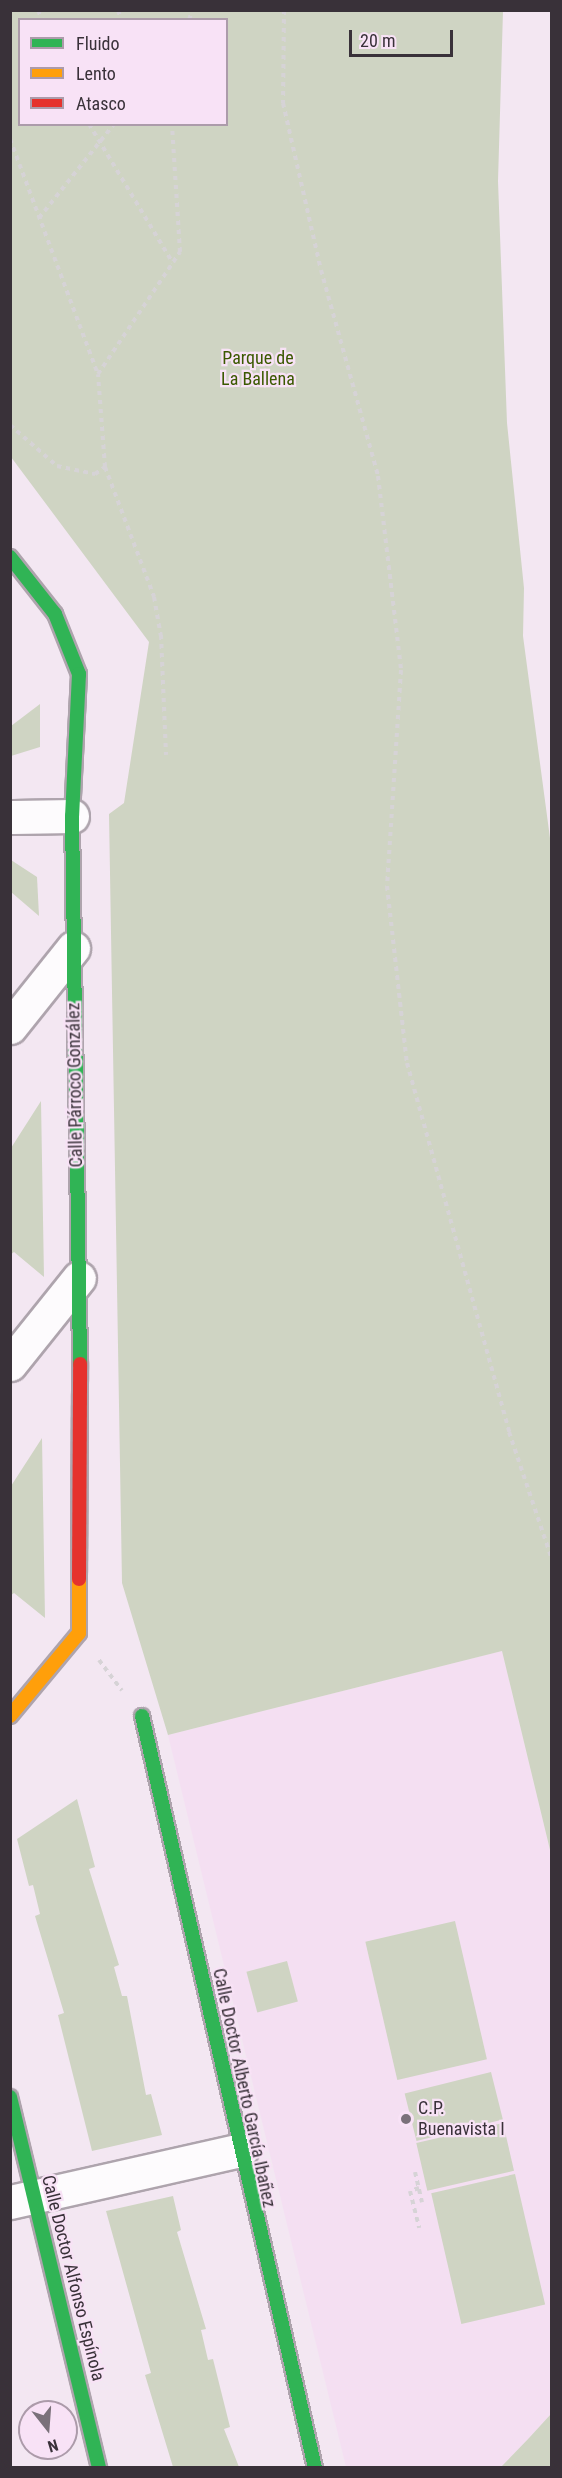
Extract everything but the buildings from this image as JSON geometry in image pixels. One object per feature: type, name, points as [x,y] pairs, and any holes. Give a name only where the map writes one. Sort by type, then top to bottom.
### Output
[{"type":"street","name":"Calle Párroco González","points":[[10,557],[55,614],[79,674],[72,816],[80,1278],[79,1633]]},
{"type":"street","points":[[10,817],[72,816]]},
{"type":"street","points":[[10,1027],[73,948]]},
{"type":"street","points":[[10,1364],[80,1278]]},
{"type":"street","points":[[43,1324],[80,1353]]},
{"type":"street","points":[[10,1716],[79,1633]]},
{"type":"street","name":"Calle Doctor Alberto García Ibañez","points":[[142,1716],[315,2468]]},
{"type":"street","name":"Calle Doctor Alfonso Espínola","points":[[10,2097],[23,2200],[99,2468]]},
{"type":"street","points":[[23,2200],[241,2150]]},
{"type":"path","points":[[284,10],[283,103],[321,270],[378,476],[401,670],[387,886],[407,1063],[509,1432],[552,1560]]},
{"type":"path","points":[[90,126],[174,264]]},
{"type":"path","points":[[39,218],[112,126]]},
{"type":"path","points":[[98,374],[180,252],[172,126]]},
{"type":"path","points":[[10,139],[98,374],[105,467],[154,597],[161,635],[166,755]]},
{"type":"path","points":[[10,425],[67,470],[95,474],[105,467]]},
{"type":"path","points":[[79,1633],[142,1716]]},
{"type":"path","points":[[415,2172],[423,2202]]},
{"type":"path","points":[[419,2188],[410,2191],[419,2228]]},
{"type":"shaded area","name":"C.P. Buenavista I","points":[[502,1651],[551,1854],[552,2414],[501,2467],[346,2467],[168,1735]]},
{"type":"green space","name":"Parque de La Ballena","points":[[10,11],[503,11],[498,181],[507,423],[524,588],[523,636],[552,853],[551,1854],[502,1651],[168,1735],[122,1583],[109,814],[124,803],[149,642],[11,457]]},
{"type":"green space","points":[[40,704],[40,747],[11,756],[11,726]]},
{"type":"green space","points":[[11,860],[37,877],[39,916],[11,892]]},
{"type":"green space","points":[[41,1101],[44,1277],[14,1252],[10,1255],[11,1148]]},
{"type":"green space","points":[[42,1438],[45,1618],[14,1593],[10,1596],[11,1486]]},
{"type":"green space","points":[[77,1799],[95,1867],[89,1869],[119,1965],[114,1967],[122,1996],[127,1996],[146,2095],[151,2094],[162,2135],[92,2151],[58,2015],[64,2013],[35,1916],[40,1914],[33,1885],[29,1886],[17,1839]]},
{"type":"green space","points":[[455,1921],[487,2059],[397,2080],[365,1942]]},
{"type":"green space","points":[[287,1961],[298,2002],[257,2012],[246,1972]]},
{"type":"green space","points":[[491,2072],[503,2120],[416,2141],[405,2094]]},
{"type":"green space","points":[[503,2123],[514,2171],[427,2191],[416,2143]]},
{"type":"green space","points":[[515,2174],[545,2305],[461,2324],[431,2193]]},
{"type":"green space","points":[[173,2196],[181,2230],[177,2232],[206,2329],[201,2330],[208,2360],[213,2359],[230,2427],[224,2429],[239,2467],[173,2467],[145,2375],[151,2373],[106,2211]]},
{"type":"green space","points":[[551,2414],[551,2467],[501,2467],[529,2438]]},
{"type":"traffic: fast","points":[[10,557],[55,614],[79,674],[72,816],[80,1364]]},
{"type":"traffic: fast","points":[[142,1716],[315,2468]]},
{"type":"traffic: fast","points":[[10,2097],[99,2468]]},
{"type":"traffic: slow","points":[[10,1716],[79,1633],[79,1579]]},
{"type":"traffic: jam","points":[[79,1579],[80,1364]]},
{"type":"place","name":"C.P. Buenavista I","points":[[406,2119]]}]
